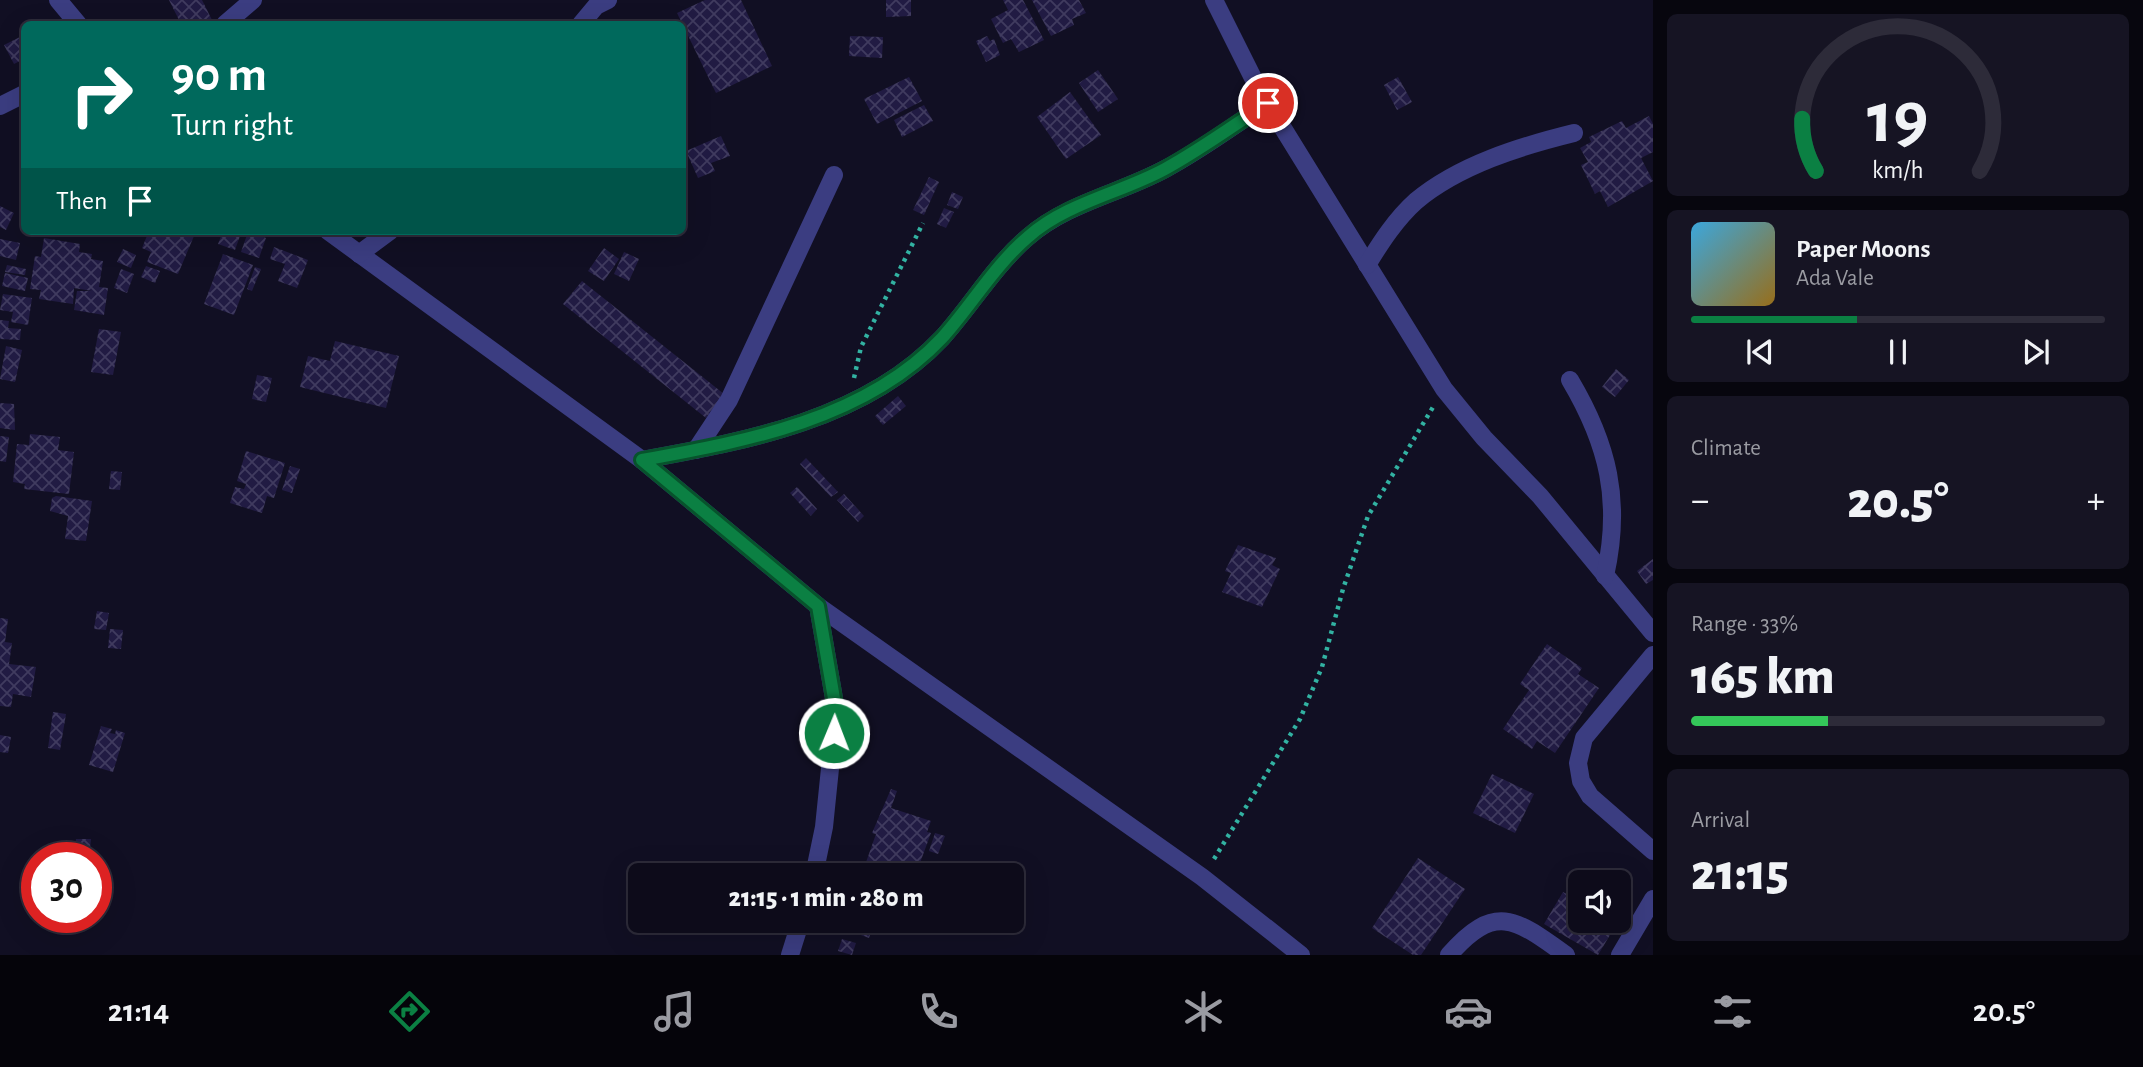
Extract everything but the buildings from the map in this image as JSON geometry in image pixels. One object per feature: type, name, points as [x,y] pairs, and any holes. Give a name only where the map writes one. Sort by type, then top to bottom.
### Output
[{"type":"street","points":[[58,0],[76,21]]},
{"type":"street","points":[[228,21],[253,0]]},
{"type":"street","points":[[1214,0],[1268,103],[1444,389],[1484,438],[1540,496],[1653,633]]},
{"type":"street","points":[[584,21],[600,2]]},
{"type":"street","points":[[0,106],[21,96]]},
{"type":"street","points":[[642,460],[696,450],[810,421],[904,373],[942,338],[1027,237],[1059,215],[1165,169],[1268,103]]},
{"type":"street","points":[[1367,265],[1407,210],[1452,176],[1545,140],[1574,133]]},
{"type":"street","points":[[696,450],[729,400],[834,175]]},
{"type":"street","points":[[333,235],[642,460],[818,606],[1202,877],[1301,955]]},
{"type":"street","points":[[359,254],[385,235]]},
{"type":"street","points":[[1570,380],[1588,411],[1604,448],[1612,525],[1605,576]]},
{"type":"street","points":[[816,863],[824,827],[836,710],[818,606]]},
{"type":"street","points":[[1653,656],[1584,738],[1578,762],[1581,781],[1590,796],[1653,851]]},
{"type":"street","points":[[1620,955],[1653,899]]},
{"type":"street","points":[[1450,955],[1482,924],[1497,920],[1521,926],[1566,955]]},
{"type":"street","points":[[790,955],[797,933]]},
{"type":"path","points":[[856,399],[854,367],[861,347],[923,223]]},
{"type":"path","points":[[1202,877],[1300,719],[1322,667],[1343,589],[1368,516],[1444,389]]},
{"type":"route","points":[[834,733],[836,710],[818,606],[642,460],[696,450],[810,421],[904,373],[942,338],[1027,237],[1059,215],[1165,169],[1268,103]]}]
